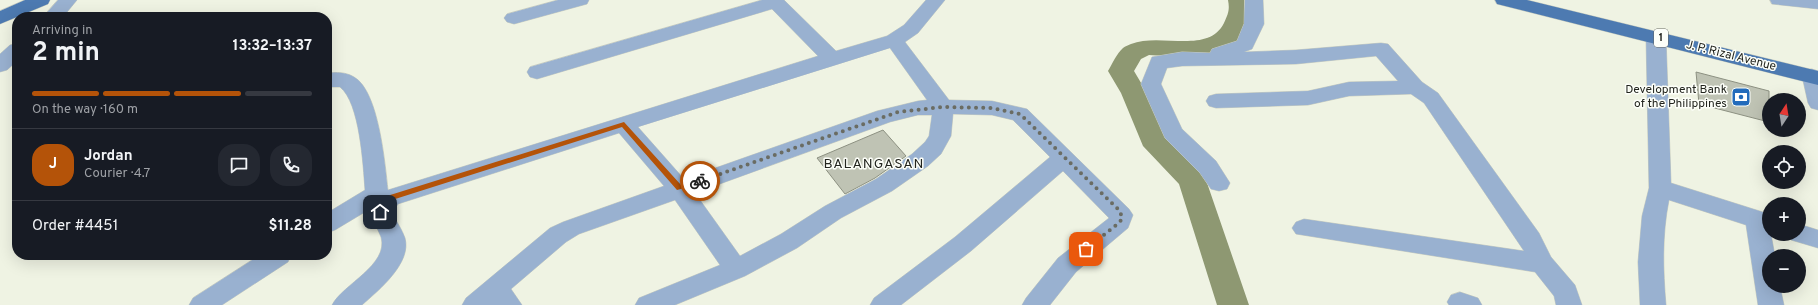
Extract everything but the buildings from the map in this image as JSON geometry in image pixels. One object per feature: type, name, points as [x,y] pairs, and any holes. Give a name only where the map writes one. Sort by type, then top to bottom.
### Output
[{"type":"main road","points":[[14,12],[41,0]]},
{"type":"main road","name":"J. P. Rizal Avenue","points":[[1504,0],[1656,37],[1816,72]]},
{"type":"main road","name":"J. P. Rizal Avenue","points":[[1562,0],[1816,72]]},
{"type":"main road","points":[[0,18],[12,13]]},
{"type":"street","points":[[57,12],[68,0]]},
{"type":"street","points":[[514,18],[580,0]]},
{"type":"street","points":[[332,222],[383,196],[624,124],[894,40],[911,29],[936,0]]},
{"type":"street","points":[[1203,60],[1245,45],[1254,24],[1254,0]]},
{"type":"street","points":[[1779,0],[1818,2]]},
{"type":"street","points":[[537,72],[774,1],[833,59]]},
{"type":"street","points":[[1653,305],[1650,262],[1654,216],[1660,188],[1656,37]]},
{"type":"street","points":[[648,305],[736,269],[789,241],[833,212],[884,185],[920,160],[933,148],[940,136],[943,107],[894,40]]},
{"type":"street","points":[[1219,183],[1208,167],[1173,133],[1151,84],[1159,62],[1182,59],[1203,60],[1296,57],[1380,49],[1415,88],[1431,98],[1531,240],[1542,263],[1566,292],[1569,305]]},
{"type":"street","points":[[0,65],[12,54]]},
{"type":"street","points":[[1816,72],[1818,102]]},
{"type":"street","points":[[332,80],[346,81],[351,85],[360,102],[371,140],[383,196],[380,212],[393,238],[393,255],[375,278],[345,305]]},
{"type":"street","points":[[1216,101],[1308,98],[1348,89],[1415,88]]},
{"type":"street","points":[[475,305],[503,296],[564,231],[593,218],[891,114],[918,108],[943,107],[992,108],[1020,114],[1120,211],[1122,218],[1113,228],[1094,241],[1067,265],[1035,305]]},
{"type":"street","points":[[624,124],[679,188],[736,269]]},
{"type":"street","points":[[883,305],[963,244],[1064,158]]},
{"type":"street","points":[[1660,188],[1762,221]]},
{"type":"street","points":[[1304,228],[1542,263]]},
{"type":"street","points":[[1806,235],[1818,239]]},
{"type":"street","points":[[1765,241],[1771,305]]},
{"type":"street","points":[[202,305],[271,260]]},
{"type":"waterway","points":[[1233,305],[1192,180],[1153,139],[1134,93],[1121,71],[1132,53],[1146,47],[1181,49],[1212,47],[1229,37],[1242,10],[1240,0]]},
{"type":"way so far","points":[[700,181],[898,112],[918,108],[943,107],[992,108],[1007,110],[1020,114],[1051,146],[1120,211],[1122,218],[1120,222],[1094,241],[1086,249]]},
{"type":"place","name":"Development Bank of the Philippines","points":[[1741,97]]},
{"type":"district","name":"BALANGASAN","points":[[874,164]]},
{"type":"route","points":[[380,212],[390,198],[624,124],[679,188],[700,181]]}]
